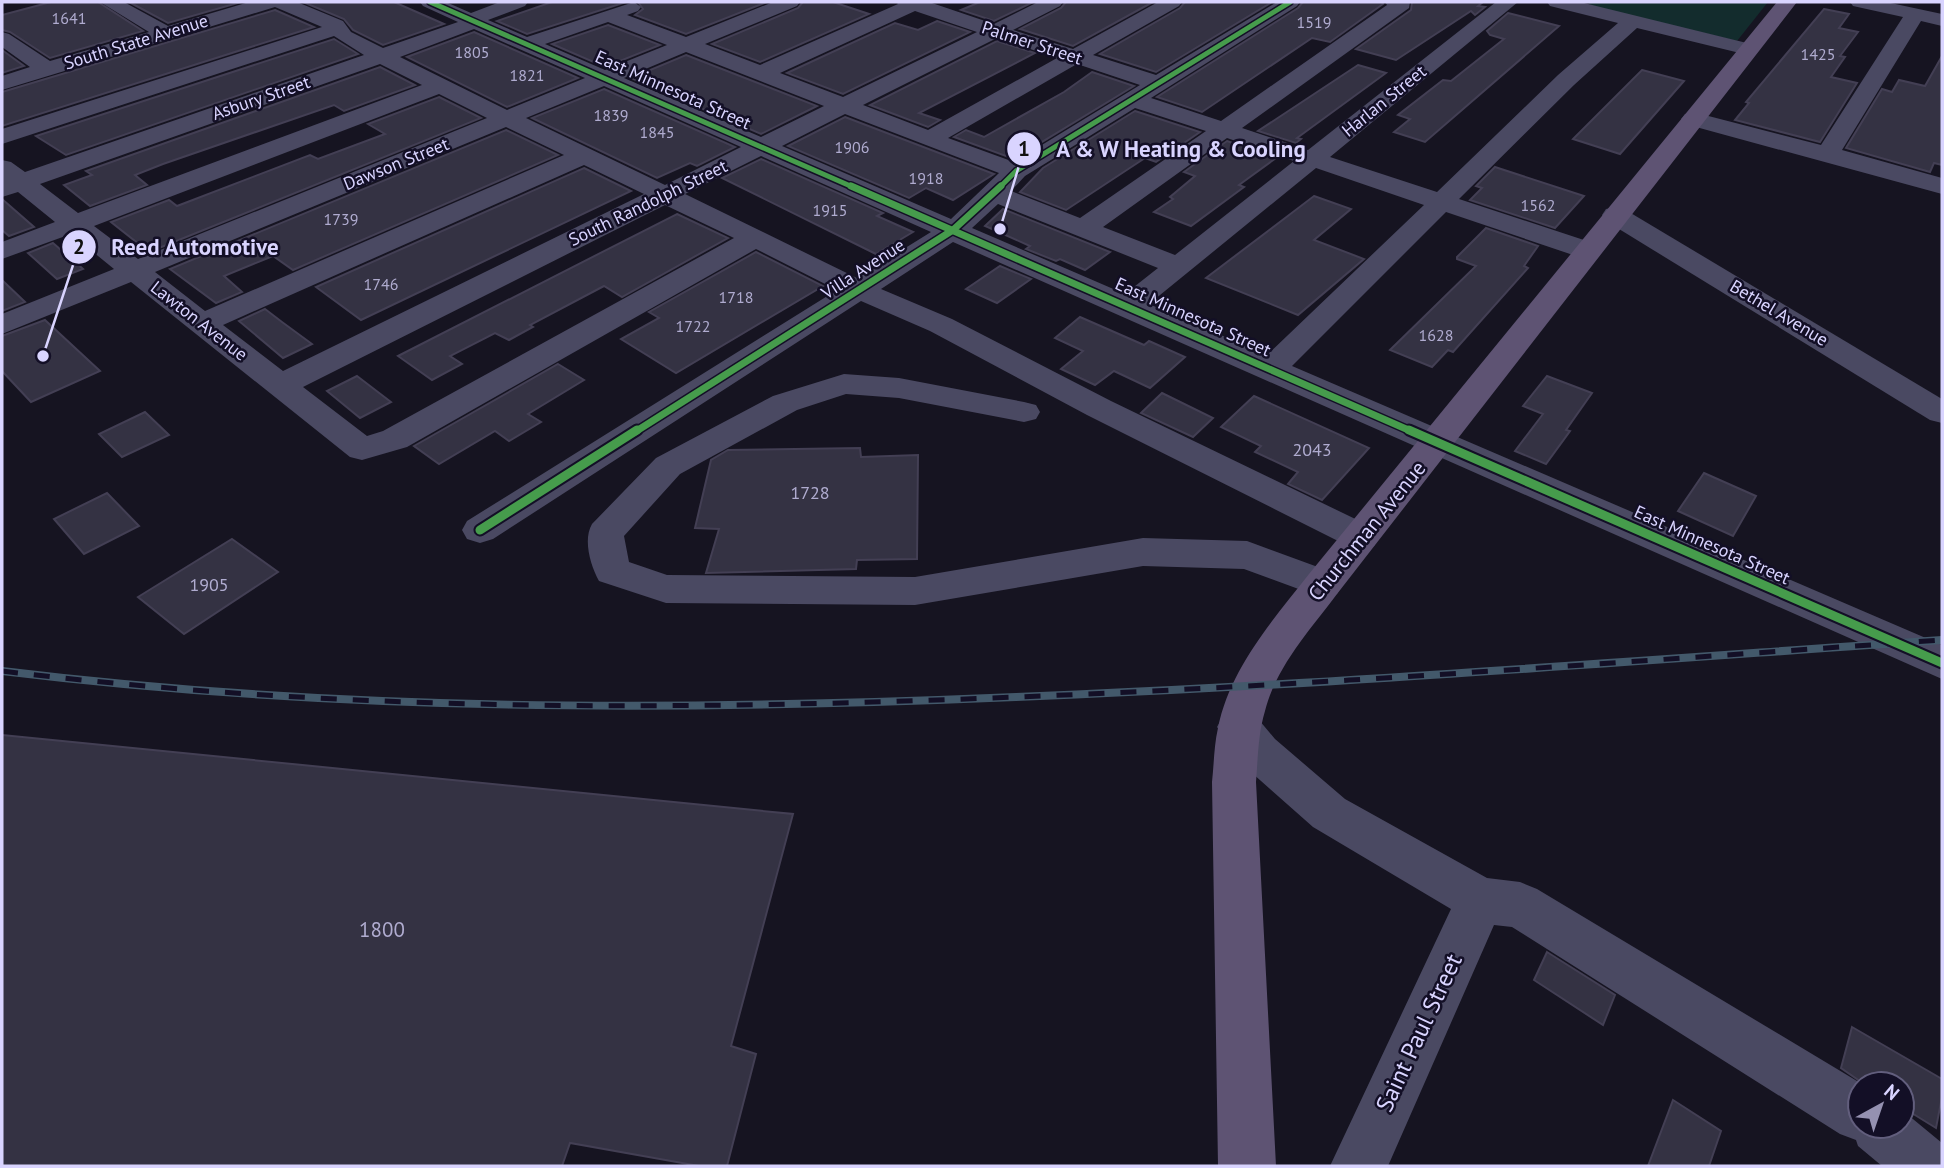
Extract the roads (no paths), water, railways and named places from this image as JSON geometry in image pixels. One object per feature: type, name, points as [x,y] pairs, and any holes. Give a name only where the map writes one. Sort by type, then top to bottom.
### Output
[{"type":"main road","name":"Churchman Avenue","points":[[1247,1166],[1234,782],[1239,726],[1249,694],[1263,668],[1323,584],[1787,2]]},
{"type":"street","points":[[110,2],[166,33]]},
{"type":"street","name":"South State Avenue","points":[[2,83],[270,2]]},
{"type":"street","points":[[281,2],[339,28],[344,36],[439,86],[859,290],[941,325],[1099,408],[1361,537]]},
{"type":"street","name":"East Minnesota Street","points":[[429,2],[1942,663]]},
{"type":"street","name":"Asbury Street","points":[[8,179],[382,56],[464,27],[481,15],[518,2]]},
{"type":"street","points":[[527,44],[646,2]]},
{"type":"street","name":"Dawson Street","points":[[2,325],[790,2]]},
{"type":"street","name":"South Randolph Street","points":[[281,385],[1053,2]]},
{"type":"street","points":[[929,139],[1172,2]]},
{"type":"street","name":"Villa Avenue","points":[[480,530],[953,230],[971,217],[1016,171],[1290,2]]},
{"type":"street","points":[[1084,228],[1402,4],[1395,2]]},
{"type":"street","name":"Harlan Street","points":[[1128,306],[1508,2]]},
{"type":"street","points":[[1557,2],[1748,50]]},
{"type":"street","points":[[1860,2],[1942,20]]},
{"type":"street","points":[[761,73],[913,3]]},
{"type":"street","name":"Palmer Street","points":[[913,3],[1157,83]]},
{"type":"street","points":[[1828,153],[1915,14]]},
{"type":"street","points":[[607,15],[688,43],[827,101],[846,105],[1016,171]]},
{"type":"street","points":[[1272,368],[1566,80],[1633,21]]},
{"type":"street","points":[[2,137],[339,28]]},
{"type":"street","points":[[2,38],[47,69]]},
{"type":"street","points":[[2,251],[439,86]]},
{"type":"street","points":[[1132,99],[1587,250]]},
{"type":"street","points":[[1693,119],[1828,153],[1942,186]]},
{"type":"street","points":[[202,323],[429,225],[551,168],[585,156]]},
{"type":"street","name":"Lawton Avenue","points":[[8,179],[75,224],[362,449],[395,439],[755,238]]},
{"type":"street","points":[[993,193],[1178,266]]},
{"type":"street","name":"Bethel Avenue","points":[[1615,215],[1942,413]]},
{"type":"street","points":[[1024,412],[899,388],[844,384],[785,403],[668,466],[605,533],[612,571],[666,589],[915,591],[1143,552],[1247,555],[1323,584]]},
{"type":"street","points":[[1239,726],[1259,752],[1329,813],[1480,900],[1520,905],[1846,1105]]},
{"type":"street","name":"Saint Paul Street","points":[[1359,1166],[1480,900]]},
{"type":"street","points":[[1894,1140],[1925,1166]]},
{"type":"railway","points":[[2,671],[128,684],[382,701],[508,705],[762,705],[1248,686],[1942,640]]},
{"type":"place","name":"A & W Heating & Cooling","points":[[1000,229]]},
{"type":"place","name":"Reed Automotive","points":[[43,356]]}]
